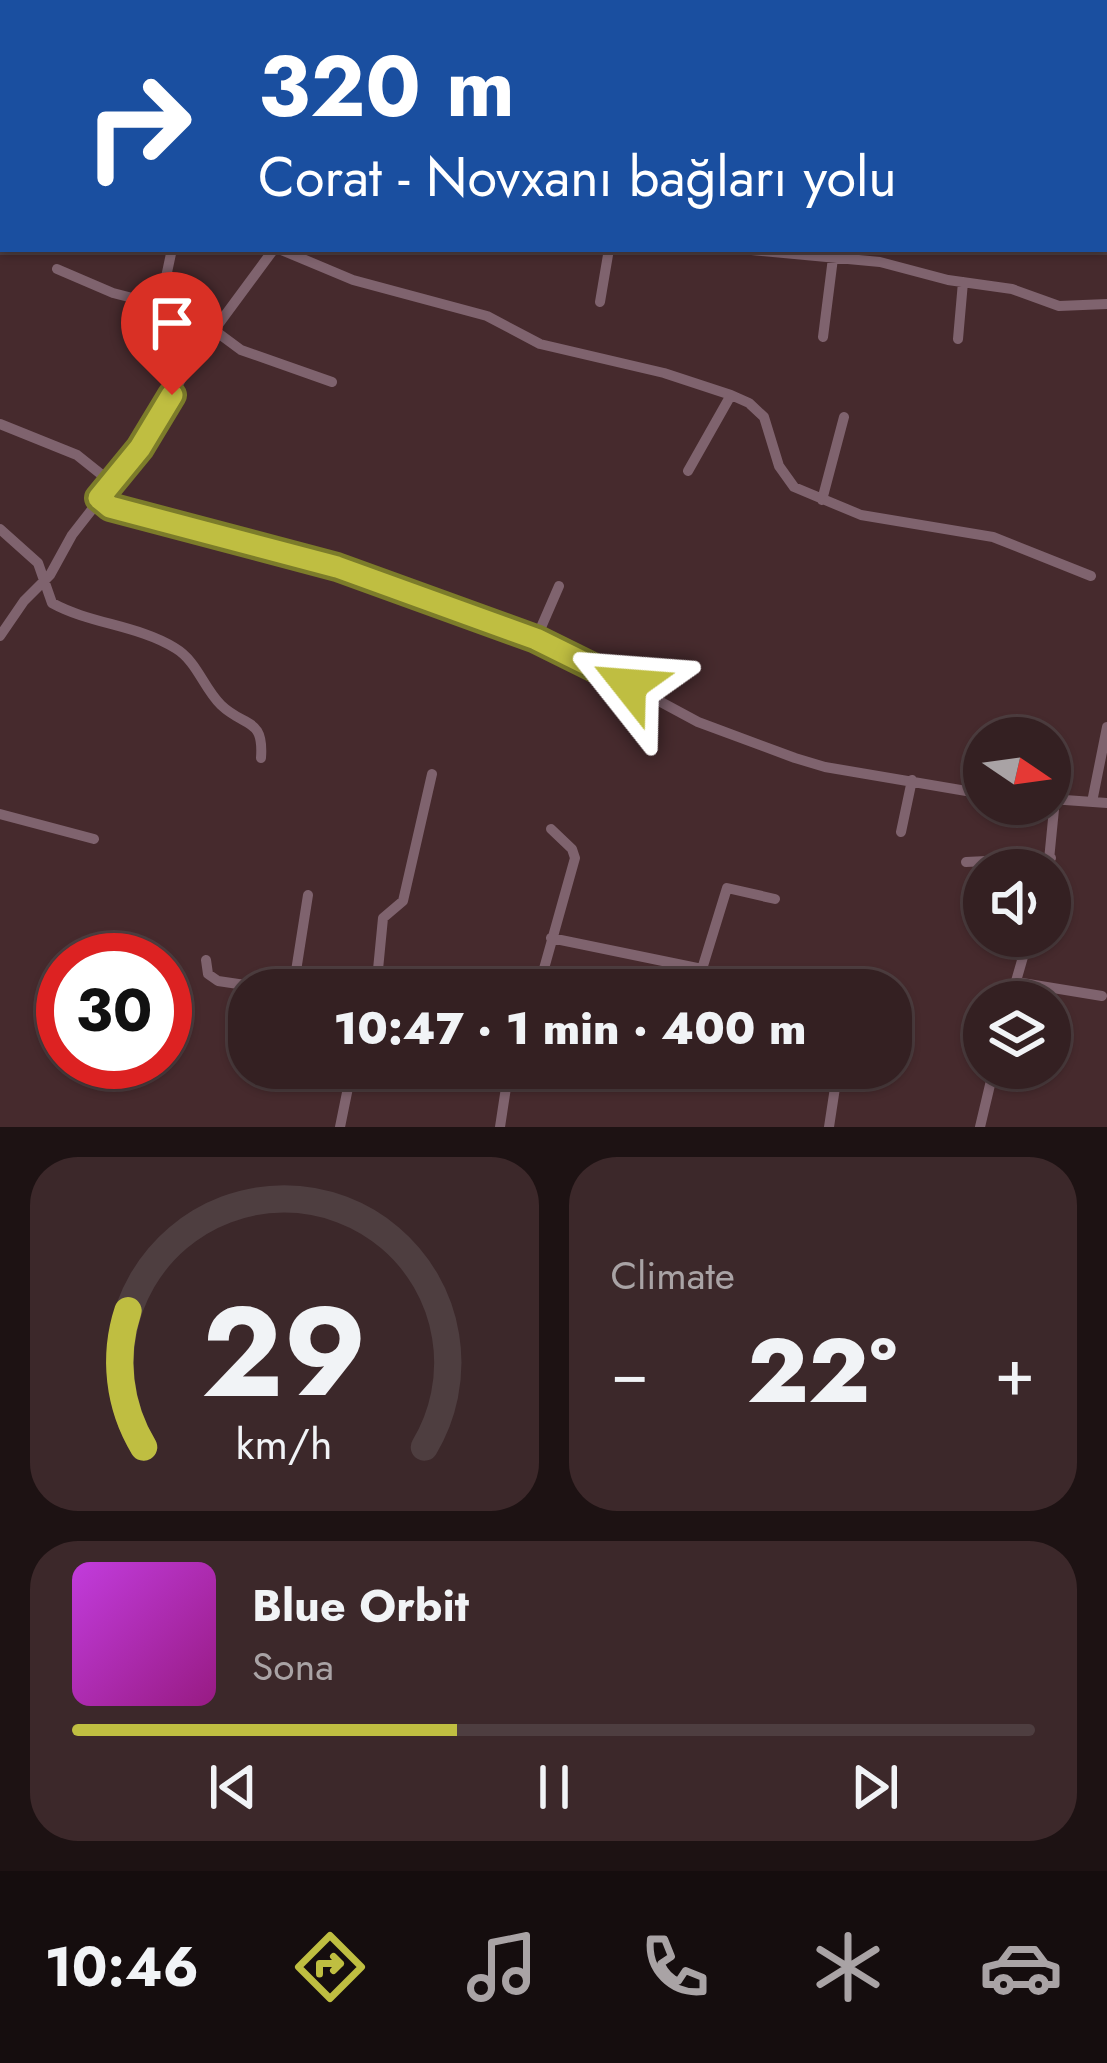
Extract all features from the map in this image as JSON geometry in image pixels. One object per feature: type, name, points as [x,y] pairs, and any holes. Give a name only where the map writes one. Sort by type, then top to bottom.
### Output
[{"type":"street","points":[[160,305],[171,252]]},
{"type":"street","points":[[0,635],[154,428],[214,329],[274,252]]},
{"type":"street","points":[[283,252],[352,280],[488,316],[540,344],[731,394],[764,417],[785,477],[794,487],[861,514],[993,537],[1091,576]]},
{"type":"street","points":[[600,302],[608,252]]},
{"type":"street","points":[[771,252],[880,262],[1012,290],[1059,306],[1107,304]]},
{"type":"street","points":[[824,337],[832,258]]},
{"type":"street","points":[[57,268],[99,288],[200,318],[242,350],[332,382]]},
{"type":"street","points":[[958,339],[963,282]]},
{"type":"street","points":[[688,471],[731,394]]},
{"type":"street","points":[[822,500],[844,417]]},
{"type":"street","points":[[0,424],[77,455],[112,483]]},
{"type":"street","points":[[99,498],[132,516],[337,567],[536,639],[698,722],[795,758],[963,790]]},
{"type":"street","points":[[0,529],[38,563],[52,603],[157,640],[188,658],[226,710],[259,729],[261,758]]},
{"type":"street","points":[[536,639],[559,586]]},
{"type":"street","points":[[1092,802],[1107,728]]},
{"type":"street","points":[[378,969],[382,918],[403,902],[432,774]]},
{"type":"street","points":[[901,832],[912,780]]},
{"type":"street","points":[[1071,800],[1107,803]]},
{"type":"street","points":[[0,814],[94,839]]},
{"type":"street","points":[[543,969],[575,858],[551,829]]},
{"type":"street","points":[[551,938],[702,969],[727,888],[776,899]]},
{"type":"street","points":[[296,969],[308,895]]},
{"type":"street","points":[[206,960],[208,974],[228,982]]},
{"type":"street","points":[[1071,991],[1102,996]]},
{"type":"street","points":[[340,1127],[348,1089]]},
{"type":"street","points":[[500,1127],[506,1089]]},
{"type":"street","points":[[829,1127],[835,1089]]},
{"type":"street","points":[[980,1127],[989,1089]]},
{"type":"route","points":[[172,395],[140,448],[99,498],[110,507],[337,567],[536,639],[629,685]]}]
